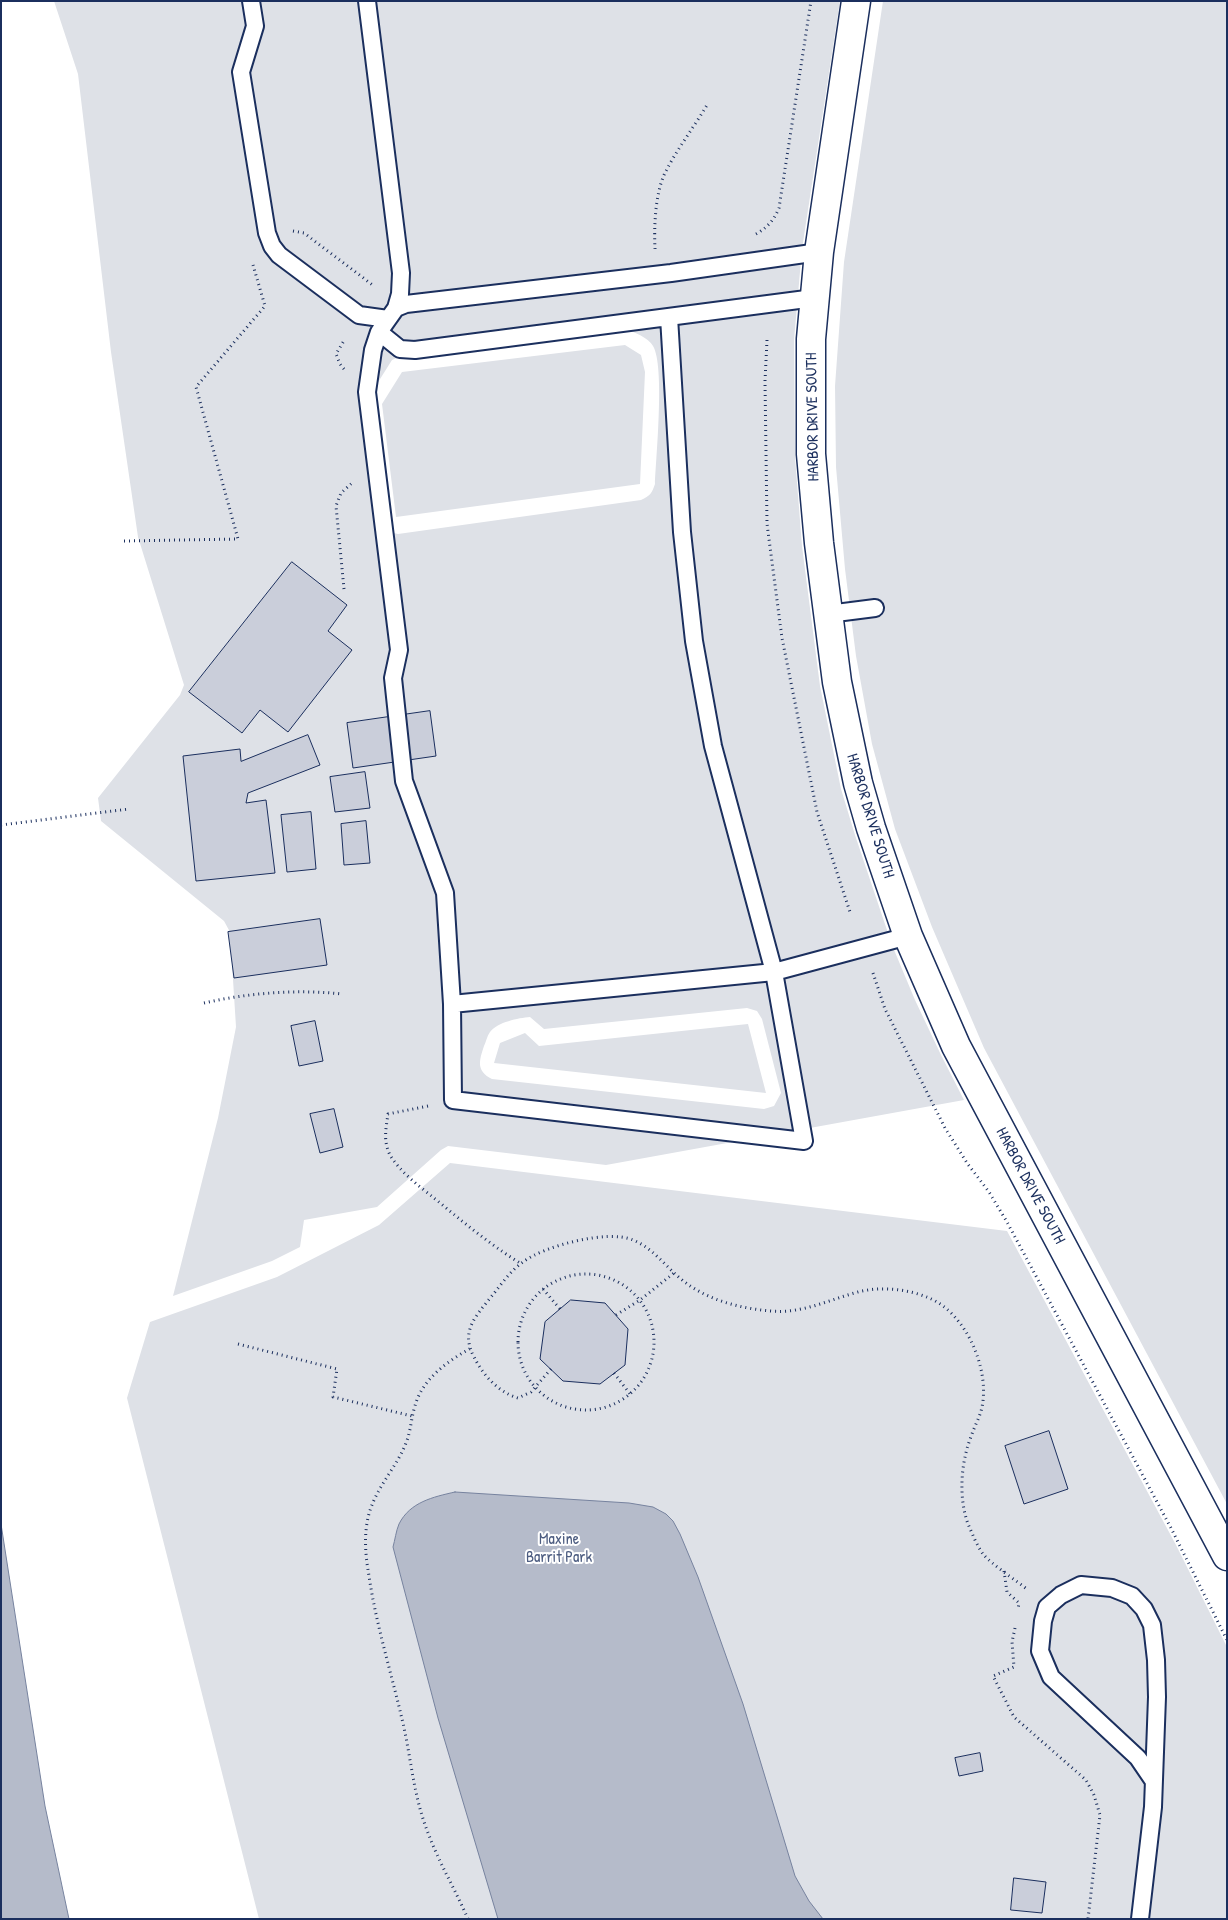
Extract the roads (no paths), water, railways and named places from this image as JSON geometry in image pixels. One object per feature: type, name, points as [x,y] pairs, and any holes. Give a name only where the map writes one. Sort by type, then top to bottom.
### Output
[{"type":"street","name":"HARBOR DRIVE SOUTH","points":[[856,1],[818,252],[811,339],[812,454],[819,543],[837,682],[858,783],[871,828],[908,936],[930,991],[956,1046],[1227,1556]]},
{"type":"lane","points":[[251,1],[255,26],[241,72],[267,233],[272,246],[288,262],[359,314],[388,320]]},
{"type":"lane","points":[[368,1],[401,273],[400,294],[372,350],[367,392],[399,650],[393,678],[404,782],[444,893],[452,1004],[453,1100],[804,1141],[774,972],[713,746],[694,641],[682,532],[670,317]]},
{"type":"lane","points":[[388,320],[406,304],[671,273],[818,252]]},
{"type":"lane","points":[[388,320],[400,349],[415,350],[814,298]]},
{"type":"lane","points":[[828,614],[874,608]]},
{"type":"lane","points":[[452,1004],[774,972],[908,936]]},
{"type":"lane","points":[[1140,1919],[1154,1780],[1157,1697],[1156,1660],[1152,1625],[1144,1609],[1132,1596],[1112,1588],[1081,1585],[1061,1595],[1047,1607],[1043,1620],[1040,1651],[1051,1677],[1138,1758],[1154,1780]]},
{"type":"water","points":[[455,1492],[629,1503],[653,1507],[666,1514],[673,1521],[698,1577],[743,1704],[795,1876],[809,1901],[823,1919],[498,1919],[438,1718],[393,1547],[399,1524],[409,1510],[423,1502]]},
{"type":"water","points":[[1,1524],[45,1806],[69,1919],[1,1919]]},
{"type":"park label","name":"Maxine Barrit Park","points":[[559,1549]]}]
